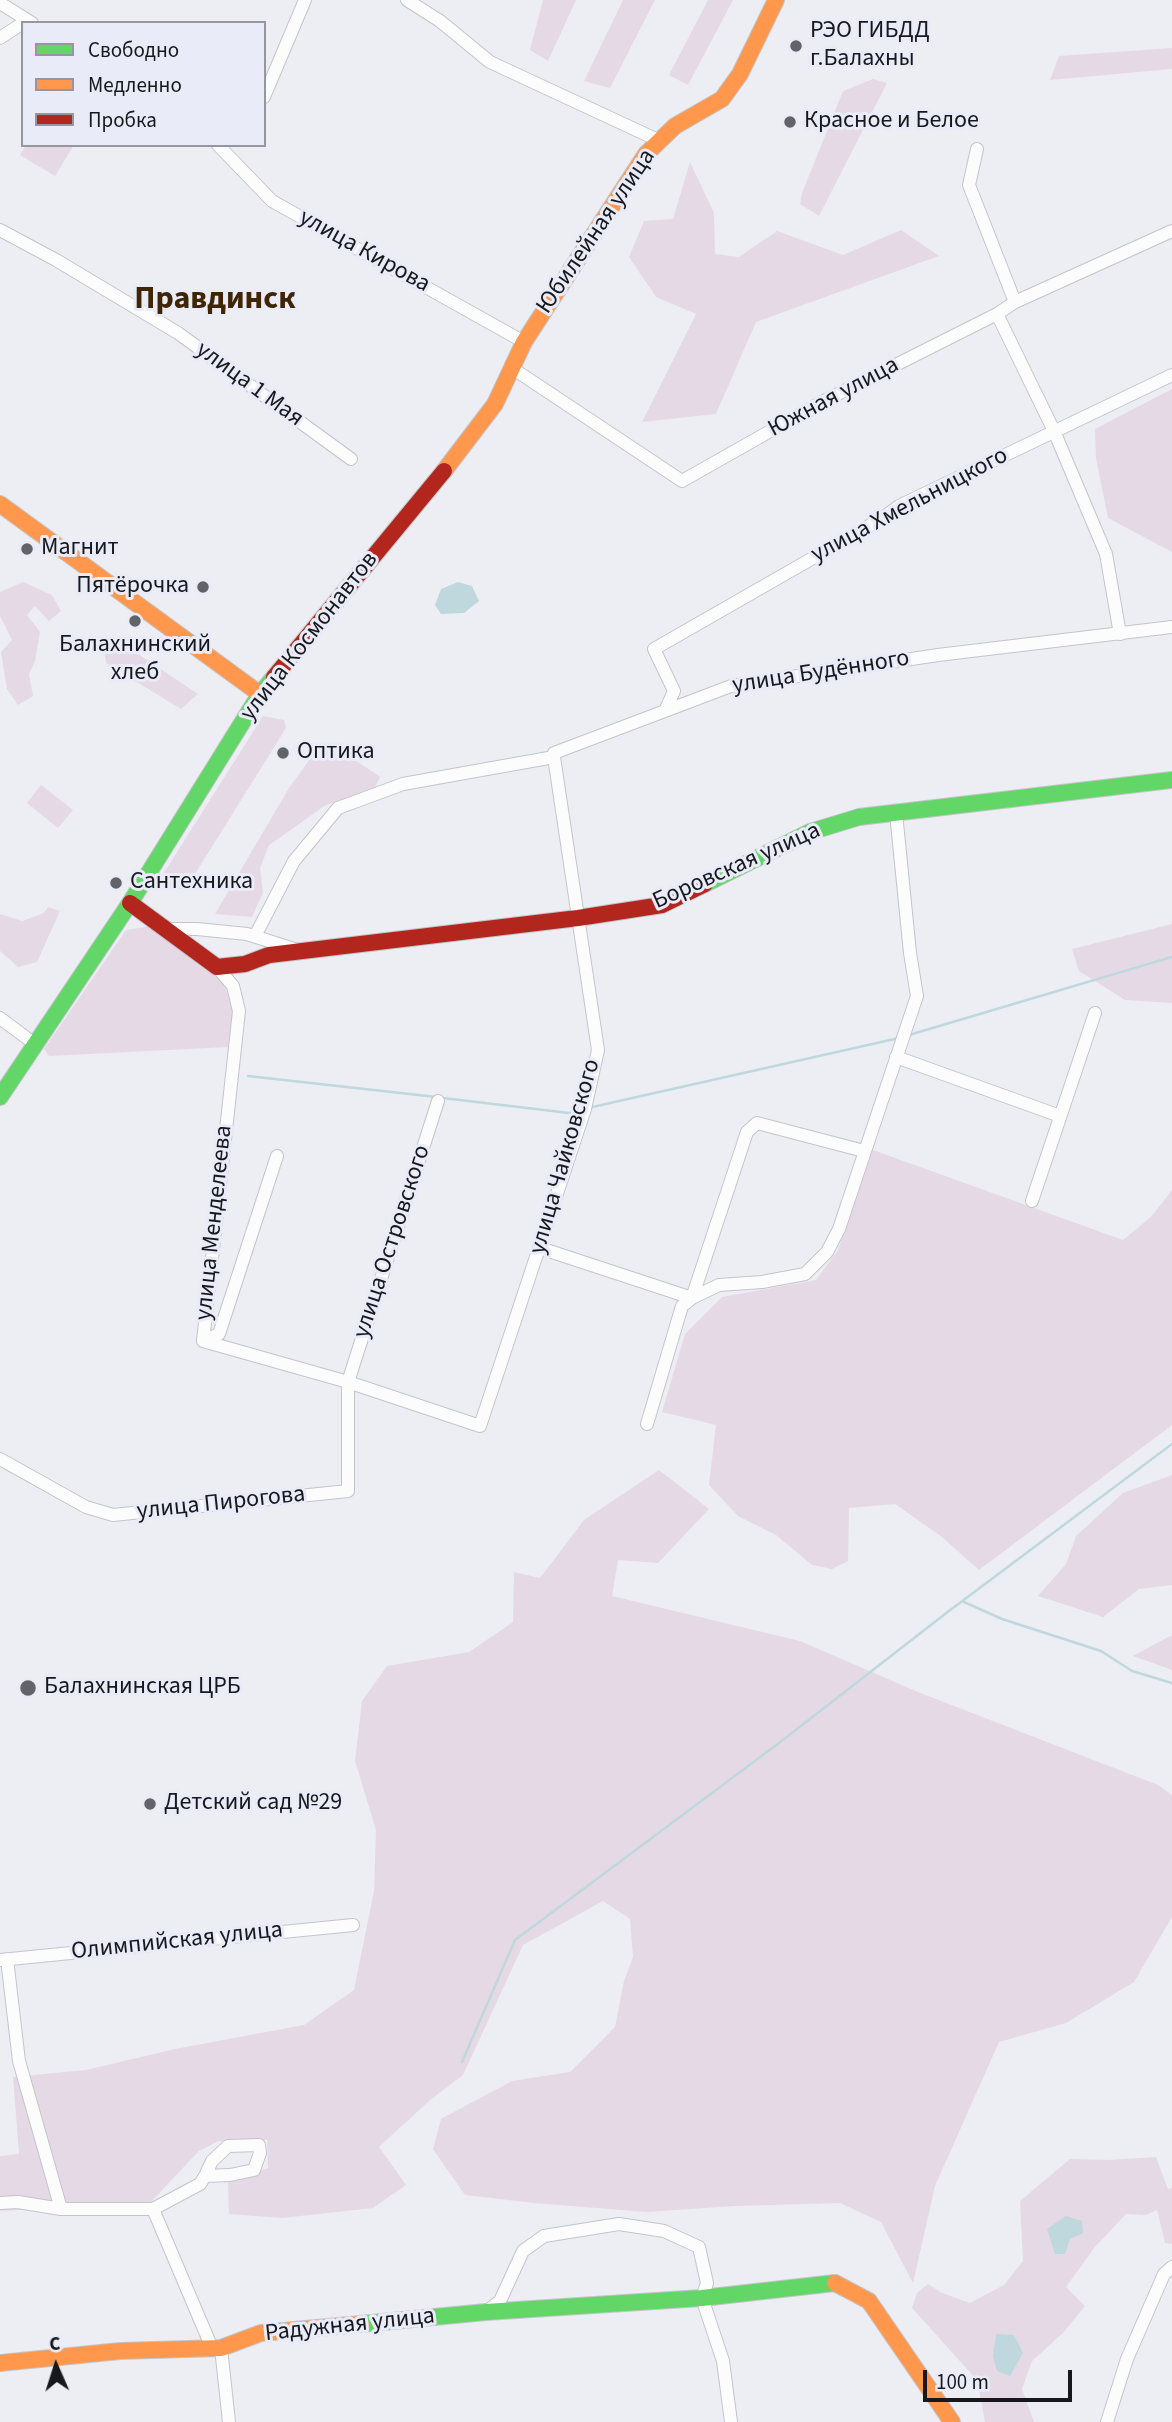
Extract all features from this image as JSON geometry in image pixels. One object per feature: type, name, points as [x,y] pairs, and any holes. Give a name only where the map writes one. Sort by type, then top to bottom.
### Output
[{"type":"street","points":[[266,92],[305,0]]},
{"type":"street","points":[[407,0],[440,21],[490,62],[660,141]]},
{"type":"street","name":"Юбилейная улица","points":[[524,342],[646,154],[674,126],[722,99],[740,74],[776,0]]},
{"type":"street","points":[[0,3],[25,21]]},
{"type":"street","points":[[0,38],[21,25]]},
{"type":"street","name":"улица Кирова","points":[[220,147],[272,201],[524,342]]},
{"type":"street","points":[[229,157],[235,147]]},
{"type":"street","points":[[977,149],[969,184],[1015,302]]},
{"type":"street","name":"улица 1 Мая","points":[[0,230],[178,333],[351,459]]},
{"type":"street","name":"Южная улица","points":[[512,368],[682,481],[818,404],[997,314],[1015,302],[1172,231]]},
{"type":"street","points":[[997,314],[1055,431],[1106,554],[1120,634]]},
{"type":"street","name":"улица Космонавтов","points":[[36,1045],[130,903],[260,694],[465,445],[495,404],[524,342]]},
{"type":"street","name":"улица Хмельницкого","points":[[665,711],[674,691],[654,649],[881,519],[899,506],[1172,376]]},
{"type":"street","points":[[0,504],[260,694]]},
{"type":"street","name":"улица Будённого","points":[[255,936],[294,861],[338,808],[403,785],[554,757],[554,752],[731,686],[938,654],[1172,627]]},
{"type":"street","name":"улица Чайковского","points":[[348,1382],[480,1426],[540,1248],[585,1109],[598,1050],[554,757]]},
{"type":"street","name":"Боровская улица","points":[[218,967],[245,964],[269,955],[578,918],[662,905],[810,831],[859,817],[1172,780]]},
{"type":"street","points":[[647,1424],[682,1306],[719,1285],[762,1282],[805,1273],[827,1252],[839,1229],[917,996],[910,953],[897,813]]},
{"type":"street","points":[[130,903],[218,967]]},
{"type":"street","name":"Боровская улица","points":[[165,929],[197,929],[255,936],[301,951]]},
{"type":"street","points":[[233,986],[245,964]]},
{"type":"street","name":"улица Менделеева","points":[[218,967],[233,986],[239,1011],[203,1341],[219,1334],[277,1156]]},
{"type":"street","points":[[1032,1201],[1095,1013]]},
{"type":"street","points":[[0,1018],[36,1045],[0,1097]]},
{"type":"street","points":[[896,1057],[1060,1116]]},
{"type":"street","name":"улица Островского","points":[[348,1382],[438,1101]]},
{"type":"street","points":[[692,1298],[747,1132],[757,1123],[864,1151]]},
{"type":"street","points":[[540,1248],[692,1298]]},
{"type":"street","points":[[203,1341],[348,1382]]},
{"type":"street","name":"улица Пирогова","points":[[0,1459],[86,1507],[113,1515],[348,1491],[348,1382]]},
{"type":"street","name":"Олимпийская улица","points":[[3,1959],[353,1924]]},
{"type":"street","points":[[3,1959],[19,2061],[61,2209]]},
{"type":"street","points":[[0,2203],[18,2202],[61,2209],[153,2209],[200,2185],[205,2176]]},
{"type":"street","points":[[153,2209],[217,2348],[229,2422]]},
{"type":"street","points":[[486,2312],[500,2301],[523,2251],[544,2236],[619,2224],[664,2231],[699,2247],[707,2283],[702,2298],[723,2361],[731,2422]]},
{"type":"street","points":[[1108,2422],[1127,2359],[1164,2274],[1172,2267]]},
{"type":"street","name":"Радужная улица","points":[[0,2364],[120,2351],[217,2348],[261,2333],[486,2312],[702,2298],[833,2282],[869,2301],[951,2422]]},
{"type":"shaded area","points":[[543,0],[576,0],[548,61],[530,50]]},
{"type":"shaded area","points":[[623,0],[655,0],[610,88],[584,81]]},
{"type":"shaded area","points":[[708,0],[733,0],[688,85],[669,75]]},
{"type":"shaded area","points":[[1172,48],[1172,69],[1050,80],[1059,56]]},
{"type":"shaded area","points":[[873,79],[887,83],[819,216],[800,204],[802,193],[843,91]]},
{"type":"shaded area","points":[[25,147],[73,147],[55,176],[20,155]]},
{"type":"shaded area","points":[[690,162],[714,213],[715,254],[739,257],[777,231],[843,255],[901,230],[939,256],[756,322],[716,414],[642,422],[696,314],[656,297],[629,257],[644,221],[673,219]]},
{"type":"shaded area","points":[[1172,389],[1172,552],[1108,518],[1096,458],[1095,429]]},
{"type":"shaded area","points":[[23,582],[52,595],[61,611],[49,621],[35,606],[27,615],[40,632],[35,661],[29,674],[33,696],[18,705],[7,689],[1,652],[12,640],[0,616],[0,592]]},
{"type":"shaded area","points":[[116,639],[198,694],[181,709],[106,663],[104,645]]},
{"type":"shaded area","points":[[263,716],[284,720],[286,728],[185,890],[170,887],[160,879]]},
{"type":"shaded area","points":[[317,749],[339,749],[380,777],[374,789],[326,805],[269,845],[260,868],[263,893],[252,917],[215,914],[289,788]]},
{"type":"shaded area","points":[[41,785],[73,810],[58,828],[27,803]]},
{"type":"shaded area","points":[[48,907],[60,911],[37,962],[18,967],[0,951],[0,914],[22,921],[44,913]]},
{"type":"shaded area","points":[[1172,924],[1172,1003],[1125,1000],[1079,971],[1072,949]]},
{"type":"shaded area","points":[[152,926],[224,984],[233,1011],[228,1047],[49,1056],[44,1049],[126,930]]},
{"type":"shaded area","points":[[873,1150],[1123,1240],[1151,1217],[1172,1190],[1172,1425],[979,1570],[942,1537],[895,1504],[849,1508],[848,1561],[832,1569],[812,1565],[776,1535],[738,1516],[709,1485],[716,1425],[662,1412],[685,1334],[722,1297],[816,1280],[838,1250]]},
{"type":"shaded area","points":[[659,1470],[709,1509],[658,1563],[618,1560],[612,1596],[800,1641],[918,1692],[1158,1785],[1172,1795],[1172,1917],[1134,1982],[1066,2023],[999,2042],[935,2186],[913,2283],[881,2222],[840,2203],[646,2212],[465,2195],[433,2149],[441,2119],[512,2081],[570,2072],[615,2027],[624,1981],[633,1957],[630,1919],[603,1901],[523,1945],[463,2075],[429,2101],[379,2147],[406,2185],[373,2208],[282,2218],[229,2214],[228,2181],[268,2168],[267,2140],[219,2141],[199,2151],[150,2203],[0,2211],[0,2156],[19,2154],[13,2077],[86,2070],[175,2049],[304,2025],[354,1990],[374,1891],[376,1830],[355,1761],[362,1701],[387,1666],[469,1652],[513,1622],[514,1572],[540,1578],[584,1520]]},
{"type":"shaded area","points":[[1172,1475],[1172,1585],[1139,1589],[1103,1617],[1038,1596],[1066,1564],[1076,1536],[1123,1493]]},
{"type":"shaded area","points":[[1172,1636],[1172,1670],[1133,1656],[1168,1637]]},
{"type":"shaded area","points":[[1156,2157],[1168,2189],[1172,2188],[1172,2244],[1165,2243],[1157,2210],[1146,2215],[1126,2214],[1095,2247],[1066,2287],[1085,2306],[1063,2333],[1032,2361],[1022,2389],[1034,2422],[985,2422],[977,2380],[912,2308],[917,2293],[928,2284],[942,2293],[970,2303],[1004,2285],[1023,2261],[1020,2201],[1070,2159]]},
{"type":"water","points":[[458,582],[472,586],[479,601],[464,613],[441,614],[435,605],[441,589]]},
{"type":"water","points":[[1066,2216],[1082,2221],[1083,2233],[1070,2239],[1065,2254],[1055,2254],[1047,2229]]},
{"type":"water","points":[[996,2334],[1014,2335],[1023,2353],[1010,2376],[997,2371],[993,2357]]},
{"type":"waterway","points":[[909,1035],[1172,957]]},
{"type":"waterway","points":[[588,1108],[899,1038]]},
{"type":"waterway","points":[[248,1076],[436,1097]]},
{"type":"waterway","points":[[443,1098],[569,1113],[578,1111]]},
{"type":"waterway","points":[[462,2062],[515,1940],[1172,1444]]},
{"type":"waterway","points":[[964,1602],[1002,1619],[1101,1651],[1132,1671],[1172,1683]]},
{"type":"traffic: fast","points":[[0,1097],[130,903],[260,694],[274,677]]},
{"type":"traffic: fast","points":[[705,884],[810,832],[859,817],[1172,780]]},
{"type":"traffic: fast","points":[[361,2324],[486,2312],[702,2298],[835,2283]]},
{"type":"traffic: slow","points":[[444,471],[495,404],[524,342],[646,154],[675,126],[722,99],[740,74],[776,0]]},
{"type":"traffic: slow","points":[[0,504],[260,694]]},
{"type":"traffic: slow","points":[[835,2283],[869,2301],[952,2422]]},
{"type":"traffic: slow","points":[[0,2363],[120,2351],[221,2348],[261,2333],[361,2324]]},
{"type":"traffic: jam","points":[[274,677],[444,471]]},
{"type":"traffic: jam","points":[[130,903],[217,967],[245,964],[269,955],[578,918],[662,905],[705,884]]},
{"type":"place","name":"РЭО ГИБДД г.Балахны","points":[[796,46]]},
{"type":"place","name":"Красное и Белое","points":[[790,122]]},
{"type":"place","name":"Магнит","points":[[27,549]]},
{"type":"place","name":"Пятёрочка","points":[[203,587]]},
{"type":"place","name":"Балахнинский хлеб","points":[[135,621]]},
{"type":"place","name":"Оптика","points":[[283,753]]},
{"type":"place","name":"Сантехника","points":[[116,883]]},
{"type":"place","name":"Балахнинская ЦРБ","points":[[28,1688]]},
{"type":"place","name":"Детский сад №29","points":[[150,1804]]},
{"type":"district","name":"Правдинск","points":[[215,301]]}]
